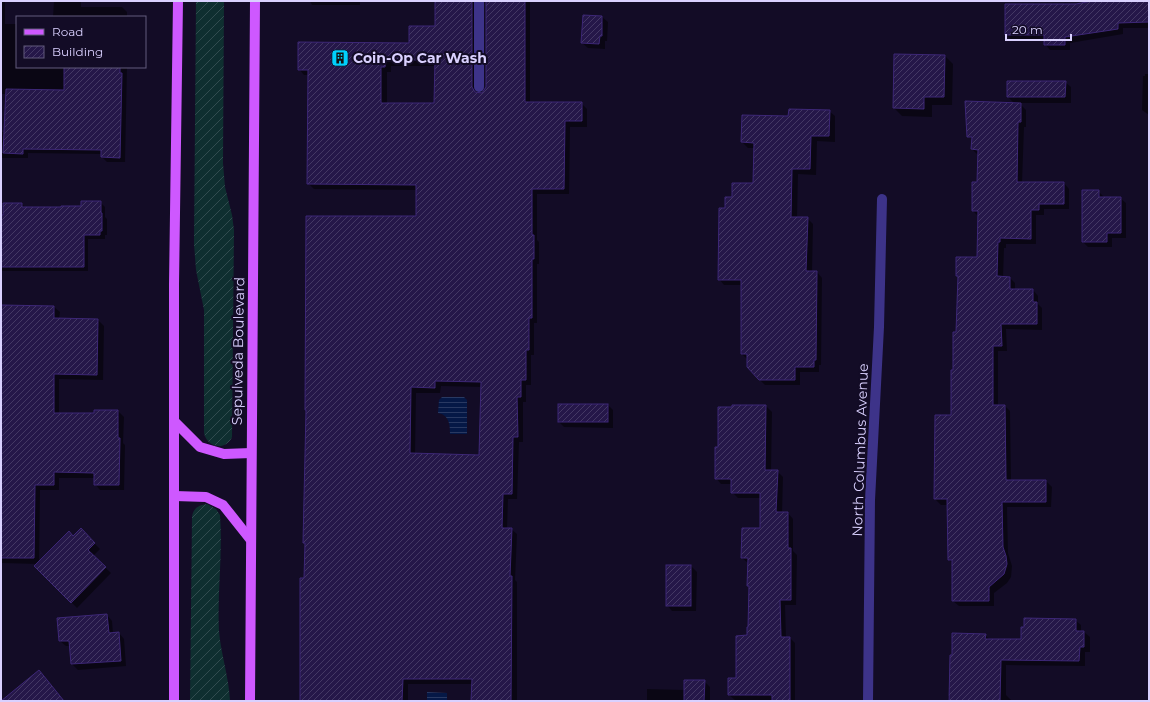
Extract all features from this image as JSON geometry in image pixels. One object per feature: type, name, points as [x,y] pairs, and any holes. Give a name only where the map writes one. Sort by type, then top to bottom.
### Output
[{"type":"main road","points":[[174,701],[174,284],[178,1]]},
{"type":"main road","name":"Sepulveda Boulevard","points":[[250,701],[250,538],[256,1]]},
{"type":"main road","points":[[175,422],[200,447],[224,454],[251,453]]},
{"type":"main road","points":[[175,496],[206,497],[223,506],[250,538]]},
{"type":"street","points":[[479,1],[479,87]]},
{"type":"street","name":"North Columbus Avenue","points":[[868,701],[870,500],[880,327],[882,200]]},
{"type":"green space","points":[[196,1],[224,1],[223,163],[225,187],[234,230],[232,437],[226,444],[221,446],[213,445],[209,442],[204,433],[204,310],[196,270],[194,244]]},
{"type":"green space","points":[[207,504],[216,509],[220,515],[221,544],[219,631],[230,701],[190,701],[192,517],[197,508],[201,505]]},
{"type":"water","points":[[442,397],[464,397],[467,400],[467,434],[450,434],[450,427],[447,418],[438,413],[439,400]]},
{"type":"water","points":[[427,692],[447,693],[447,701],[427,701]]},
{"type":"building","points":[[435,1],[472,1],[472,87],[475,92],[482,93],[486,87],[486,1],[525,1],[525,102],[582,102],[582,121],[565,121],[564,189],[532,189],[532,235],[534,235],[534,259],[532,259],[532,318],[529,318],[529,350],[526,350],[526,380],[521,380],[521,397],[517,397],[518,437],[513,437],[512,494],[503,494],[502,528],[512,528],[510,576],[512,576],[511,701],[471,701],[472,679],[403,679],[402,701],[300,701],[300,578],[304,578],[305,543],[303,543],[306,410],[306,216],[416,216],[416,185],[307,184],[308,70],[298,70],[298,42],[409,43],[409,26],[435,26]],"holes":[[[386,60],[435,60],[434,103],[381,103],[381,67],[385,67]],[[435,381],[481,382],[479,455],[410,453],[411,387],[435,388]]]},
{"type":"building","points":[[1092,1],[1149,1],[1149,22],[1118,23],[1118,29],[1065,37],[1065,45],[1044,45],[1044,35],[1005,35],[1005,4],[1076,4]]},
{"type":"building","points":[[583,15],[602,16],[602,36],[600,36],[599,44],[581,43]]},
{"type":"building","points":[[894,54],[945,55],[944,97],[924,97],[924,109],[893,108]]},
{"type":"building","points":[[64,68],[120,68],[120,73],[122,73],[120,158],[101,157],[101,150],[23,149],[23,154],[3,153],[6,89],[64,90]]},
{"type":"building","points":[[1007,81],[1066,81],[1065,97],[1007,97]]},
{"type":"building","points":[[965,101],[1021,103],[1021,122],[1018,122],[1017,182],[1064,182],[1064,204],[1039,204],[1039,210],[1031,210],[1031,239],[1000,238],[1000,242],[998,242],[997,276],[1010,277],[1010,289],[1033,289],[1033,302],[1037,302],[1037,324],[1001,324],[1002,346],[993,346],[993,405],[1005,405],[1006,480],[1046,480],[1046,502],[1002,502],[1003,547],[1007,564],[1004,574],[989,587],[989,601],[952,601],[952,560],[948,560],[947,499],[934,499],[935,415],[951,415],[951,370],[953,370],[953,332],[956,332],[958,276],[956,276],[956,257],[977,257],[978,211],[972,211],[972,182],[977,182],[978,150],[971,149],[972,137],[967,137]]},
{"type":"building","points":[[789,109],[830,110],[829,136],[811,136],[810,169],[792,169],[791,217],[808,217],[806,271],[817,271],[816,360],[814,360],[814,367],[795,367],[795,380],[759,380],[747,367],[747,354],[741,354],[741,280],[718,280],[719,208],[725,208],[725,197],[732,197],[732,183],[753,183],[754,143],[741,142],[742,115],[788,116]]},
{"type":"building","points":[[1082,190],[1099,190],[1099,197],[1121,197],[1121,233],[1107,233],[1107,242],[1082,242]]},
{"type":"building","points":[[81,201],[101,201],[102,213],[102,231],[100,231],[100,235],[84,235],[84,267],[1,267],[1,215],[3,215],[3,203],[22,203],[22,207],[61,207],[81,206]]},
{"type":"building","points":[[1,305],[54,306],[54,318],[98,319],[97,375],[54,374],[54,413],[94,413],[94,410],[118,410],[118,438],[120,438],[119,485],[94,485],[94,473],[54,472],[54,485],[35,485],[34,558],[1,558]]},
{"type":"building","points":[[558,404],[608,404],[608,422],[558,422]]},
{"type":"building","points":[[732,405],[766,405],[765,470],[778,470],[776,512],[788,512],[788,548],[791,548],[791,600],[780,600],[781,637],[790,637],[790,701],[772,701],[772,695],[728,695],[728,678],[736,678],[736,636],[747,635],[748,627],[748,558],[741,558],[742,528],[760,528],[760,493],[731,493],[731,479],[715,479],[715,447],[718,447],[718,407],[732,407]]},
{"type":"building","points":[[81,528],[95,543],[88,550],[106,567],[71,603],[34,566],[69,531],[73,536]]},
{"type":"building","points":[[666,565],[691,565],[691,606],[666,606]]},
{"type":"building","points":[[107,614],[109,633],[119,632],[121,661],[71,664],[69,641],[59,641],[57,618]]},
{"type":"building","points":[[1024,618],[1076,619],[1076,631],[1084,631],[1084,647],[1080,647],[1079,661],[1001,660],[1000,701],[949,701],[952,633],[986,634],[985,639],[1021,639],[1021,627],[1024,627]]},
{"type":"building","points":[[39,670],[64,701],[1,701]]},
{"type":"building","points":[[684,680],[705,680],[704,701],[684,701]]},
{"type":"place","name":"Coin-Op Car Wash","points":[[340,58]]}]
